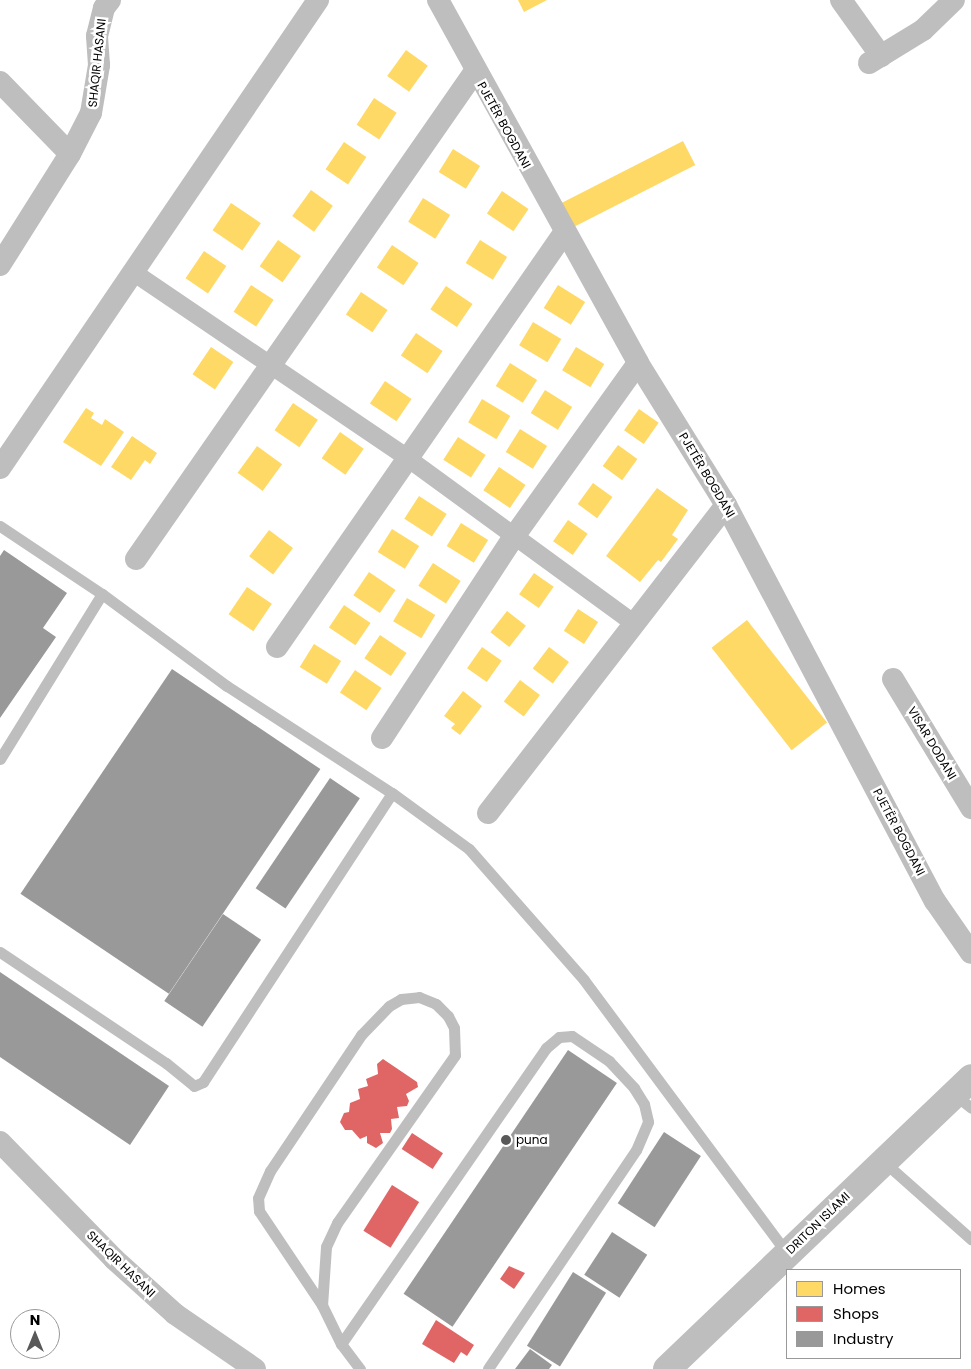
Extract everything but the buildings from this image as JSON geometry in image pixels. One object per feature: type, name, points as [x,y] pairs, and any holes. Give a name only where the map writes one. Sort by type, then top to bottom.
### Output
[{"type":"street","name":"SHAQIR HASANI","points":[[0,265],[70,154],[91,113],[99,65],[97,36],[104,8],[110,0]]},
{"type":"street","points":[[0,468],[318,0]]},
{"type":"street","name":"PJETËR BOGDANI","points":[[438,0],[564,233],[638,363],[726,505],[935,900],[971,953]]},
{"type":"street","points":[[841,0],[875,60],[923,30],[954,0]]},
{"type":"street","points":[[136,559],[268,366],[475,71]]},
{"type":"street","points":[[0,82],[70,154]]},
{"type":"street","points":[[277,647],[406,457],[564,233]]},
{"type":"street","points":[[133,272],[268,366],[406,457],[634,623]]},
{"type":"street","points":[[382,738],[515,535],[638,363]]},
{"type":"street","points":[[488,813],[726,505]]},
{"type":"street","name":"VISAR DODANI","points":[[893,679],[971,808]]},
{"type":"street","name":"DRITON ISLAMI","points":[[667,1369],[883,1161],[965,1093]]},
{"type":"street","name":"SHAQIR HASANI","points":[[0,1142],[114,1260],[168,1308],[255,1369]]},
{"type":"lane","points":[[0,526],[102,594],[228,686],[392,793],[469,849],[584,980],[787,1253]]},
{"type":"lane","points":[[0,759],[102,594]]},
{"type":"lane","points":[[0,952],[166,1063],[194,1086],[203,1082],[392,793]]},
{"type":"lane","points":[[322,1305],[326,1247],[337,1223],[455,1055],[454,1028],[448,1016],[436,1004],[419,997],[401,1000],[389,1006],[361,1035],[270,1171],[258,1198],[259,1211],[322,1305],[341,1344],[360,1369]]},
{"type":"lane","points":[[341,1344],[546,1048],[559,1037],[572,1036],[609,1061],[634,1088],[644,1104],[648,1122],[636,1150],[488,1369]]},
{"type":"lane","points":[[883,1161],[971,1239]]},
{"type":"place","name":"puna","points":[[506,1140]]}]
